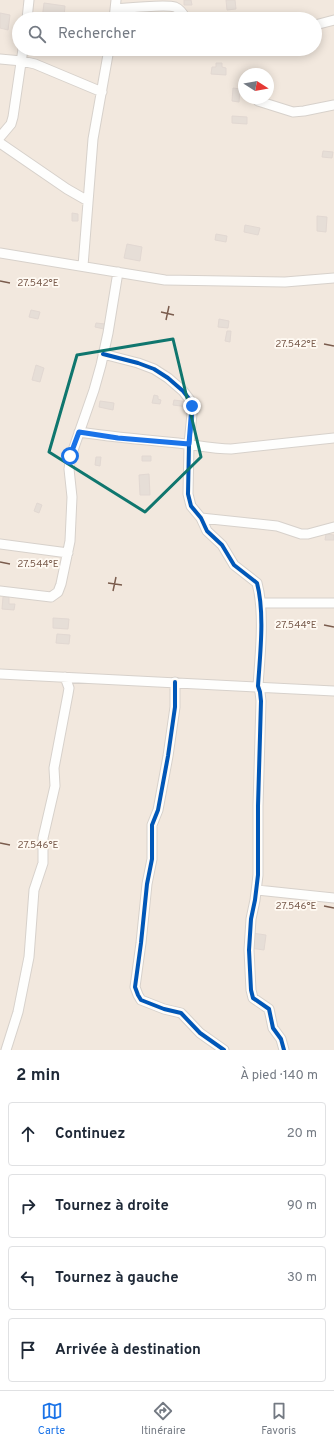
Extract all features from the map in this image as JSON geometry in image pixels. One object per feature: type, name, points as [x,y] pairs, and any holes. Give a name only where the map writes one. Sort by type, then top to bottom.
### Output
[{"type":"street","points":[[28,12],[29,0]]},
{"type":"street","points":[[115,4],[163,6],[176,8],[181,12]]},
{"type":"street","points":[[322,23],[334,20]]},
{"type":"street","points":[[0,137],[11,124],[13,117],[22,56]]},
{"type":"street","points":[[83,266],[93,139],[108,56]]},
{"type":"street","points":[[0,59],[22,61],[50,69],[102,92]]},
{"type":"street","points":[[268,104],[293,112],[334,105]]},
{"type":"street","points":[[0,143],[67,189],[88,201]]},
{"type":"street","points":[[0,253],[151,278],[285,282],[334,278]]},
{"type":"street","points":[[0,591],[51,597],[55,596],[61,584],[70,541],[72,497],[69,464],[73,448],[94,390],[114,302],[118,272]]},
{"type":"street","points":[[103,354],[138,363],[154,369],[168,378],[190,400],[192,406],[189,444],[189,499],[191,506],[201,518],[207,531],[222,545],[234,565],[258,583],[261,634],[258,686],[261,701],[257,890],[251,919],[249,950],[250,990],[253,998],[269,1009],[273,1028],[281,1039],[284,1050]]},
{"type":"street","points":[[79,432],[118,438],[189,444],[218,449],[334,438]]},
{"type":"street","points":[[201,518],[277,526],[300,534],[308,534],[334,527]]},
{"type":"street","points":[[0,544],[68,553]]},
{"type":"street","points":[[260,603],[334,603]]},
{"type":"street","points":[[0,674],[334,691]]},
{"type":"street","points":[[6,1050],[18,1012],[28,957],[34,890],[43,863],[43,838],[54,786],[54,768],[69,688],[65,677]]},
{"type":"street","points":[[175,682],[175,707],[168,756],[158,810],[152,825],[152,859],[147,884],[135,987],[142,1000],[149,1004],[181,1013],[200,1033],[224,1050]]},
{"type":"street","points":[[257,890],[334,898]]},
{"type":"highlighted area","points":[[173,339],[201,457],[145,512],[49,452],[77,355]]},
{"type":"shaded area","points":[[0,0],[334,0],[334,1050],[0,1050]]},
{"type":"building","points":[[184,0],[191,0],[192,5],[184,5]]},
{"type":"building","points":[[226,0],[235,0],[236,9],[227,10]]},
{"type":"building","points":[[44,3],[65,6],[64,12],[43,12]]},
{"type":"building","points":[[0,13],[10,15],[8,30],[0,28]]},
{"type":"building","points":[[216,63],[222,63],[222,67],[226,68],[226,75],[211,74],[212,67],[216,67]]},
{"type":"building","points":[[233,88],[238,89],[238,102],[232,101]]},
{"type":"building","points":[[232,116],[247,117],[247,124],[232,123]]},
{"type":"building","points":[[323,151],[333,152],[332,158],[322,157]]},
{"type":"building","points":[[72,213],[78,214],[78,221],[72,221]]},
{"type":"building","points":[[317,216],[327,217],[326,232],[317,231]]},
{"type":"building","points":[[245,225],[260,228],[258,235],[244,232]]},
{"type":"building","points":[[216,234],[227,236],[226,242],[215,240]]},
{"type":"building","points":[[127,244],[142,247],[140,261],[124,258]]},
{"type":"building","points":[[31,310],[40,312],[38,319],[29,317]]},
{"type":"building","points":[[219,319],[229,321],[228,328],[218,327]]},
{"type":"building","points":[[96,323],[105,324],[104,329],[95,327]]},
{"type":"building","points":[[227,331],[231,331],[230,342],[225,341]]},
{"type":"building","points":[[36,365],[44,368],[40,382],[32,380]]},
{"type":"building","points":[[154,395],[158,396],[158,399],[161,400],[160,404],[152,403]]},
{"type":"building","points":[[174,400],[189,402],[188,407],[173,405]]},
{"type":"building","points":[[100,401],[114,403],[113,410],[99,407]]},
{"type":"building","points":[[142,456],[151,456],[151,461],[142,461]]},
{"type":"building","points":[[96,457],[101,457],[100,466],[95,465]]},
{"type":"building","points":[[149,474],[150,495],[140,495],[139,475]]},
{"type":"building","points":[[37,503],[42,505],[39,513],[34,511]]},
{"type":"building","points":[[326,534],[334,535],[334,540],[325,540]]},
{"type":"building","points":[[3,597],[9,597],[9,604],[15,604],[14,610],[2,609]]},
{"type":"building","points":[[53,618],[69,619],[68,629],[53,628]]},
{"type":"building","points":[[57,634],[70,635],[69,644],[56,643]]},
{"type":"building","points":[[252,933],[266,935],[264,950],[250,948]]},
{"type":"cycle path","points":[[103,354],[138,363],[154,369],[168,378],[183,391],[190,400],[192,414],[189,444],[188,494],[191,506],[201,518],[207,531],[222,545],[234,565],[257,583],[261,607],[261,648],[258,686],[261,701],[258,875],[251,919],[249,950],[251,990],[253,998],[269,1009],[273,1028],[281,1039],[284,1050]]},
{"type":"cycle path","points":[[175,682],[175,707],[168,756],[158,810],[152,825],[152,859],[147,884],[135,987],[141,1000],[164,1009],[181,1013],[200,1033],[224,1050]]},
{"type":"route","points":[[70,456],[79,432],[118,438],[189,444],[192,406]]}]
